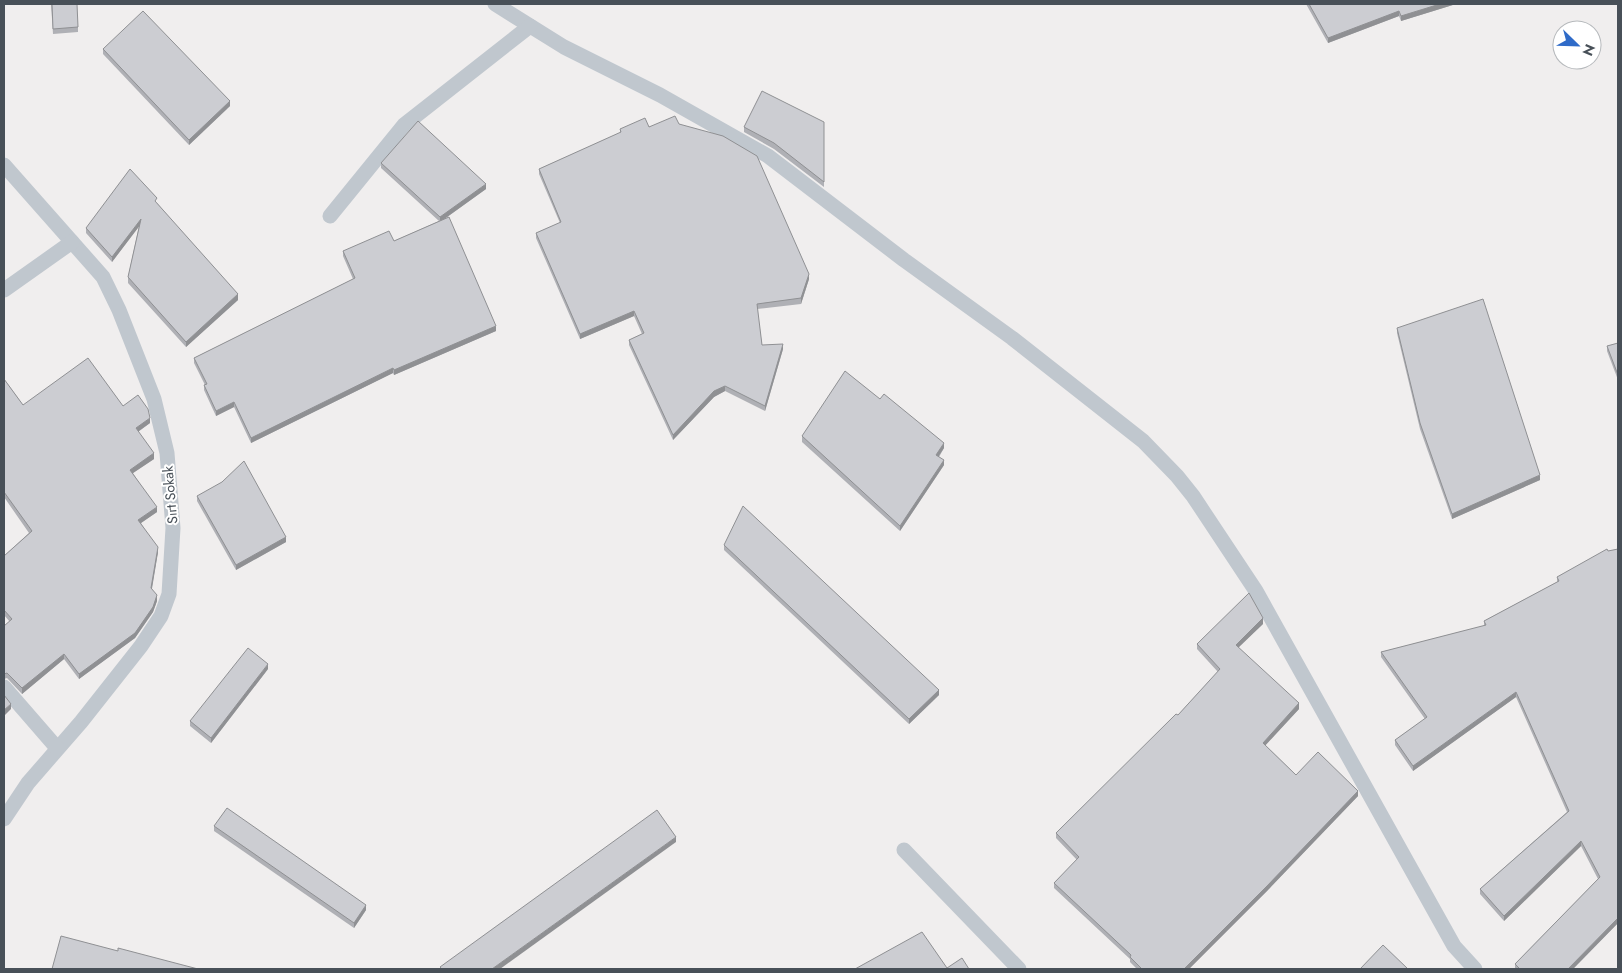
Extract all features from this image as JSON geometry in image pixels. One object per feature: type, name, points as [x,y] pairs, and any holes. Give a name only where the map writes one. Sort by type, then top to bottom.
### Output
[{"type":"street","points":[[495,4],[564,47],[660,95],[768,156],[889,249],[1012,338],[1143,441],[1177,476],[1193,496],[1256,591],[1454,946],[1475,969]]},
{"type":"street","points":[[330,216],[404,125],[530,26]]},
{"type":"street","name":"Sırt Sokak","points":[[4,166],[103,277],[119,310],[154,399],[167,453],[173,528],[169,594],[161,616],[141,646],[93,707],[28,783],[4,819]]},
{"type":"street","points":[[4,290],[72,242]]},
{"type":"street","points":[[4,687],[57,748]]},
{"type":"street","points":[[904,850],[1020,969]]},
{"type":"building","points":[[52,4],[77,4],[78,27],[53,29]]},
{"type":"building","points":[[1309,4],[1440,4],[1401,16],[1399,11],[1328,38]]},
{"type":"building","points":[[143,11],[230,101],[189,140],[103,49]]},
{"type":"building","points":[[762,91],[824,122],[824,182],[774,143],[744,127]]},
{"type":"building","points":[[675,116],[679,124],[723,136],[757,156],[809,274],[801,298],[757,304],[762,345],[783,344],[765,406],[725,386],[714,391],[673,435],[629,340],[644,333],[634,311],[580,334],[536,233],[561,222],[539,169],[621,132],[620,129],[645,118],[649,127]]},
{"type":"building","points":[[418,121],[486,184],[440,217],[381,163]]},
{"type":"building","points":[[130,169],[157,198],[155,201],[238,294],[186,342],[128,277],[141,219],[112,257],[86,228]]},
{"type":"building","points":[[449,217],[496,326],[394,370],[393,368],[251,438],[234,402],[216,411],[204,385],[207,384],[194,358],[355,278],[343,251],[389,231],[394,241]]},
{"type":"building","points":[[1483,299],[1540,475],[1452,514],[1420,423],[1397,328]]},
{"type":"building","points":[[1618,343],[1618,375],[1607,346]]},
{"type":"building","points":[[88,358],[123,406],[138,395],[148,409],[150,418],[136,428],[154,453],[130,470],[157,507],[138,520],[158,547],[151,588],[157,595],[153,607],[135,633],[79,674],[64,654],[22,688],[7,673],[4,674],[4,626],[12,619],[4,610],[4,556],[32,531],[4,492],[4,379],[23,405]]},
{"type":"building","points":[[845,371],[880,399],[884,394],[944,443],[936,455],[944,460],[900,526],[802,436]]},
{"type":"building","points":[[244,461],[286,537],[236,565],[197,496],[222,482]]},
{"type":"building","points":[[743,506],[939,690],[909,719],[724,545]]},
{"type":"building","points":[[1607,549],[1608,551],[1618,549],[1618,918],[1568,969],[1520,969],[1515,964],[1600,877],[1581,841],[1504,916],[1480,889],[1569,811],[1516,692],[1413,766],[1395,740],[1427,717],[1381,652],[1486,625],[1484,621],[1559,581],[1557,577]]},
{"type":"building","points":[[1249,593],[1263,618],[1236,645],[1299,703],[1263,743],[1296,775],[1318,752],[1358,791],[1184,969],[1142,969],[1130,957],[1131,955],[1054,883],[1079,857],[1056,833],[1176,714],[1178,715],[1220,669],[1197,644]]},
{"type":"building","points":[[248,648],[268,664],[211,738],[190,721]]},
{"type":"building","points":[[4,695],[11,704],[4,710]]},
{"type":"building","points":[[227,808],[366,905],[354,923],[214,826]]},
{"type":"building","points":[[657,810],[676,837],[492,969],[442,969],[440,967]]},
{"type":"building","points":[[922,932],[947,968],[962,958],[969,969],[855,969]]},
{"type":"building","points":[[61,936],[118,951],[118,948],[198,969],[52,969]]},
{"type":"building","points":[[1383,945],[1408,969],[1360,969]]}]
